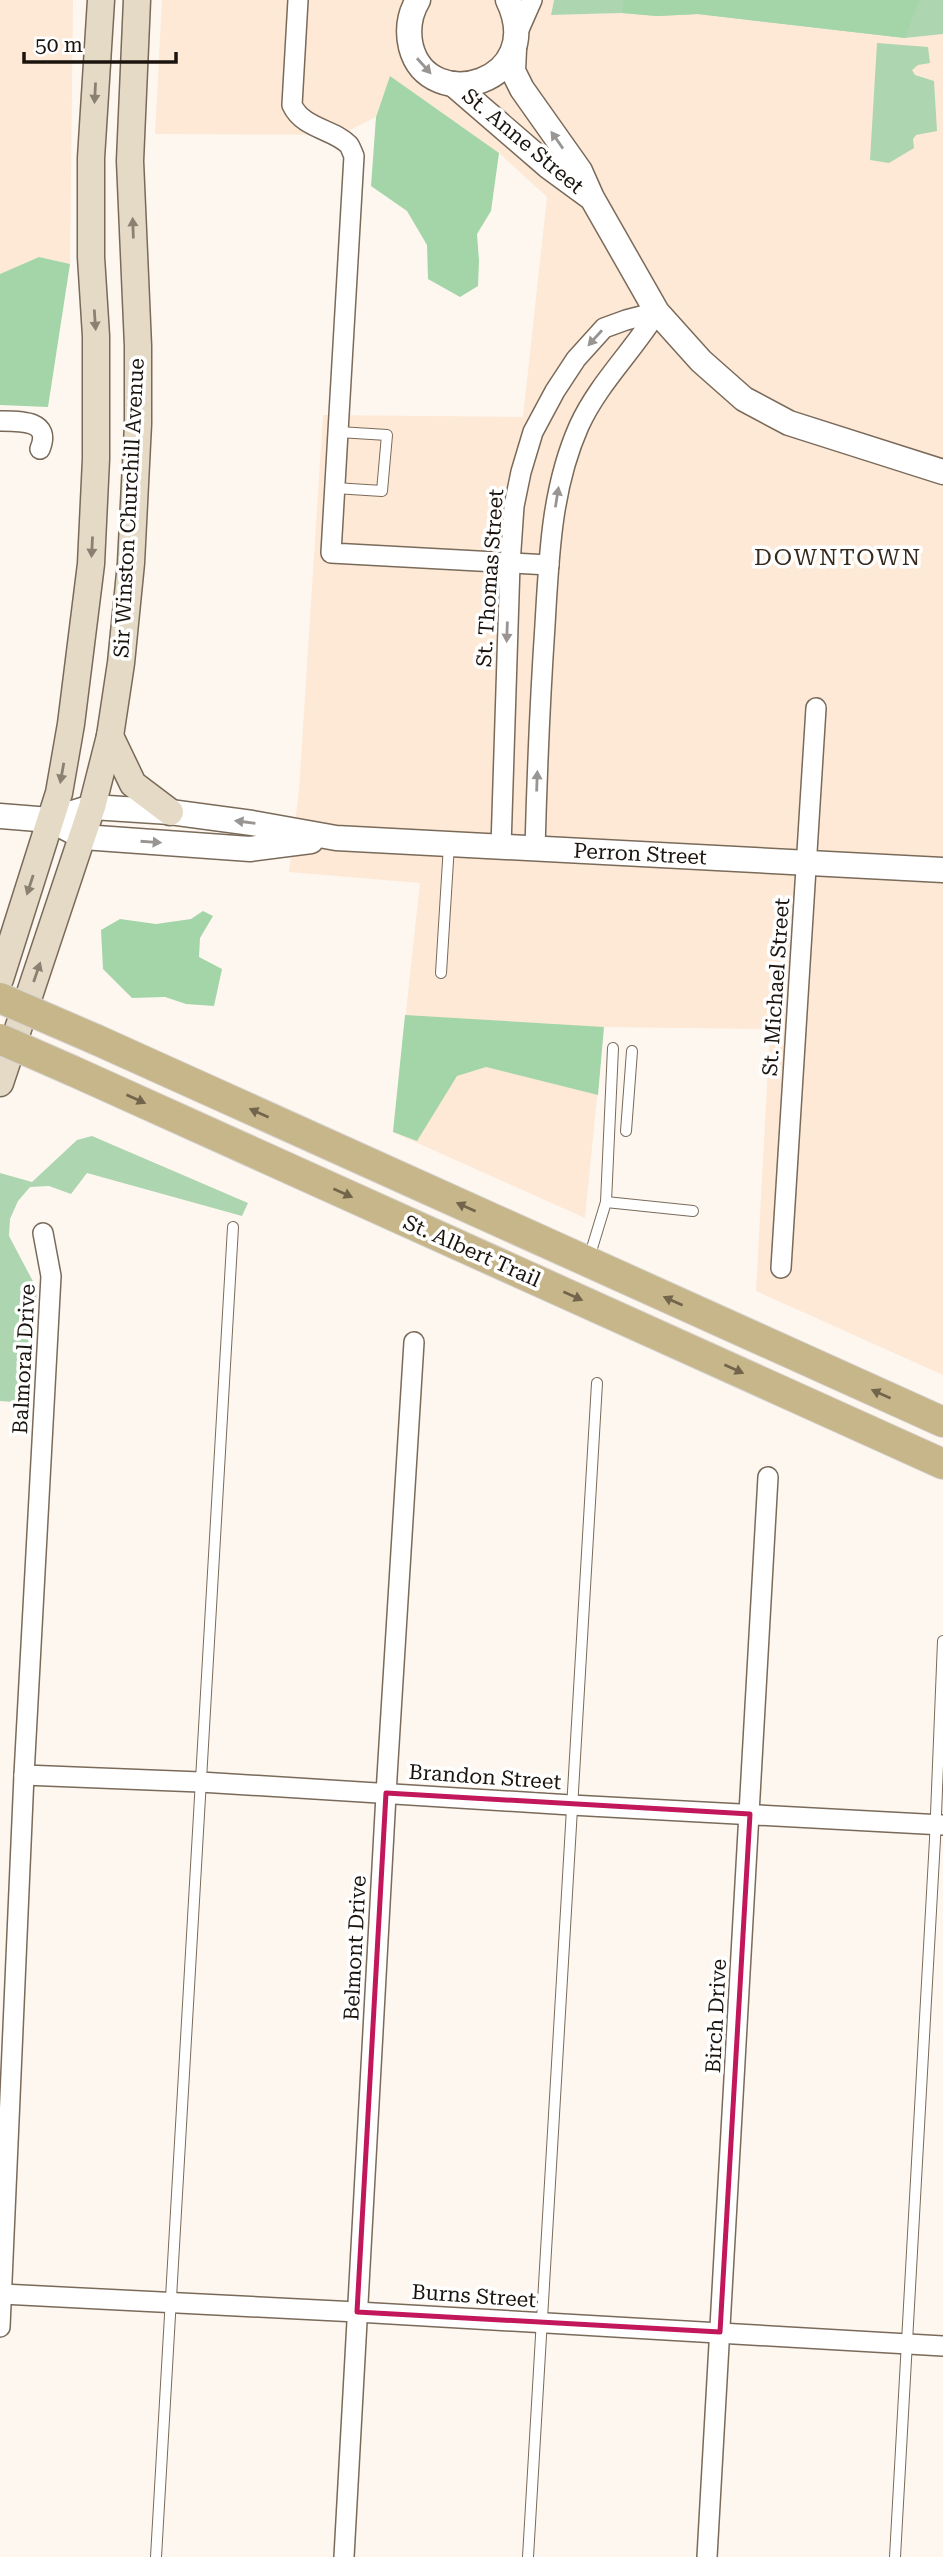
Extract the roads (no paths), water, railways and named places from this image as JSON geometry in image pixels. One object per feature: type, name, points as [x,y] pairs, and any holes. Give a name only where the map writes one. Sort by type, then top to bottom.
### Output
[{"type":"main road","name":"Sir Winston Churchill Avenue","points":[[0,979],[59,793],[71,724],[91,564],[96,459],[96,336],[91,257],[91,158],[101,0]]},
{"type":"main road","name":"Sir Winston Churchill Avenue","points":[[0,1083],[92,807],[110,736],[121,663],[131,563],[138,424],[138,346],[130,161],[137,0]]},
{"type":"main road","points":[[110,736],[133,783],[170,813]]},
{"type":"main road","name":"St. Albert Trail","points":[[0,998],[943,1422]]},
{"type":"main road","name":"St. Albert Trail","points":[[0,1039],[943,1464]]},
{"type":"street","points":[[298,0],[292,105],[296,113],[350,145],[354,156],[331,553],[549,565]]},
{"type":"street","points":[[393,0],[398,6],[408,35]]},
{"type":"street","points":[[408,35],[409,20],[418,0]]},
{"type":"street","name":"St. Anne Street","points":[[508,0],[515,16],[513,71],[522,89],[580,172],[657,312],[701,362],[744,399],[789,423],[943,472]]},
{"type":"street","points":[[453,84],[472,84],[490,77],[502,68],[532,0]]},
{"type":"street","name":"St. Anne Street","points":[[408,35],[413,52],[422,67],[437,78],[453,84],[548,166],[592,198]]},
{"type":"street","points":[[535,849],[549,565],[559,481],[580,424],[598,393],[640,341],[657,312]]},
{"type":"street","name":"St. Thomas Street","points":[[500,847],[510,564],[514,506],[521,472],[533,432],[576,359],[604,328],[657,312]]},
{"type":"street","points":[[0,421],[33,425],[43,433],[40,449]]},
{"type":"street","name":"St. Michael Street","points":[[780,1268],[816,708]]},
{"type":"street","name":"Perron Street","points":[[50,820],[92,807],[252,823],[336,838],[943,870]]},
{"type":"street","points":[[0,816],[50,820]]},
{"type":"street","name":"Perron Street","points":[[50,820],[83,837],[250,849],[336,838]]},
{"type":"street","name":"Balmoral Drive","points":[[0,2327],[24,1775],[51,1276],[43,1233]]},
{"type":"street","name":"Belmont Drive","points":[[344,2557],[414,1342]]},
{"type":"street","name":"Birch Drive","points":[[707,2557],[768,1477]]},
{"type":"street","name":"Brandon Street","points":[[24,1775],[200,1782],[939,1825]]},
{"type":"street","name":"Burns Street","points":[[2,2294],[943,2346]]},
{"type":"lane","points":[[335,488],[382,491],[387,435],[339,432]]},
{"type":"lane","points":[[441,973],[449,844]]},
{"type":"lane","points":[[587,1262],[606,1202],[613,1048]]},
{"type":"lane","points":[[626,1131],[632,1051]]},
{"type":"lane","points":[[612,1083],[630,1084]]},
{"type":"lane","points":[[606,1202],[693,1211]]},
{"type":"lane","points":[[156,2557],[233,1227]]},
{"type":"lane","points":[[528,2557],[597,1383]]},
{"type":"lane","points":[[895,2557],[939,1825],[943,1641]]},
{"type":"district","name":"DOWNTOWN","points":[[838,557]]}]
